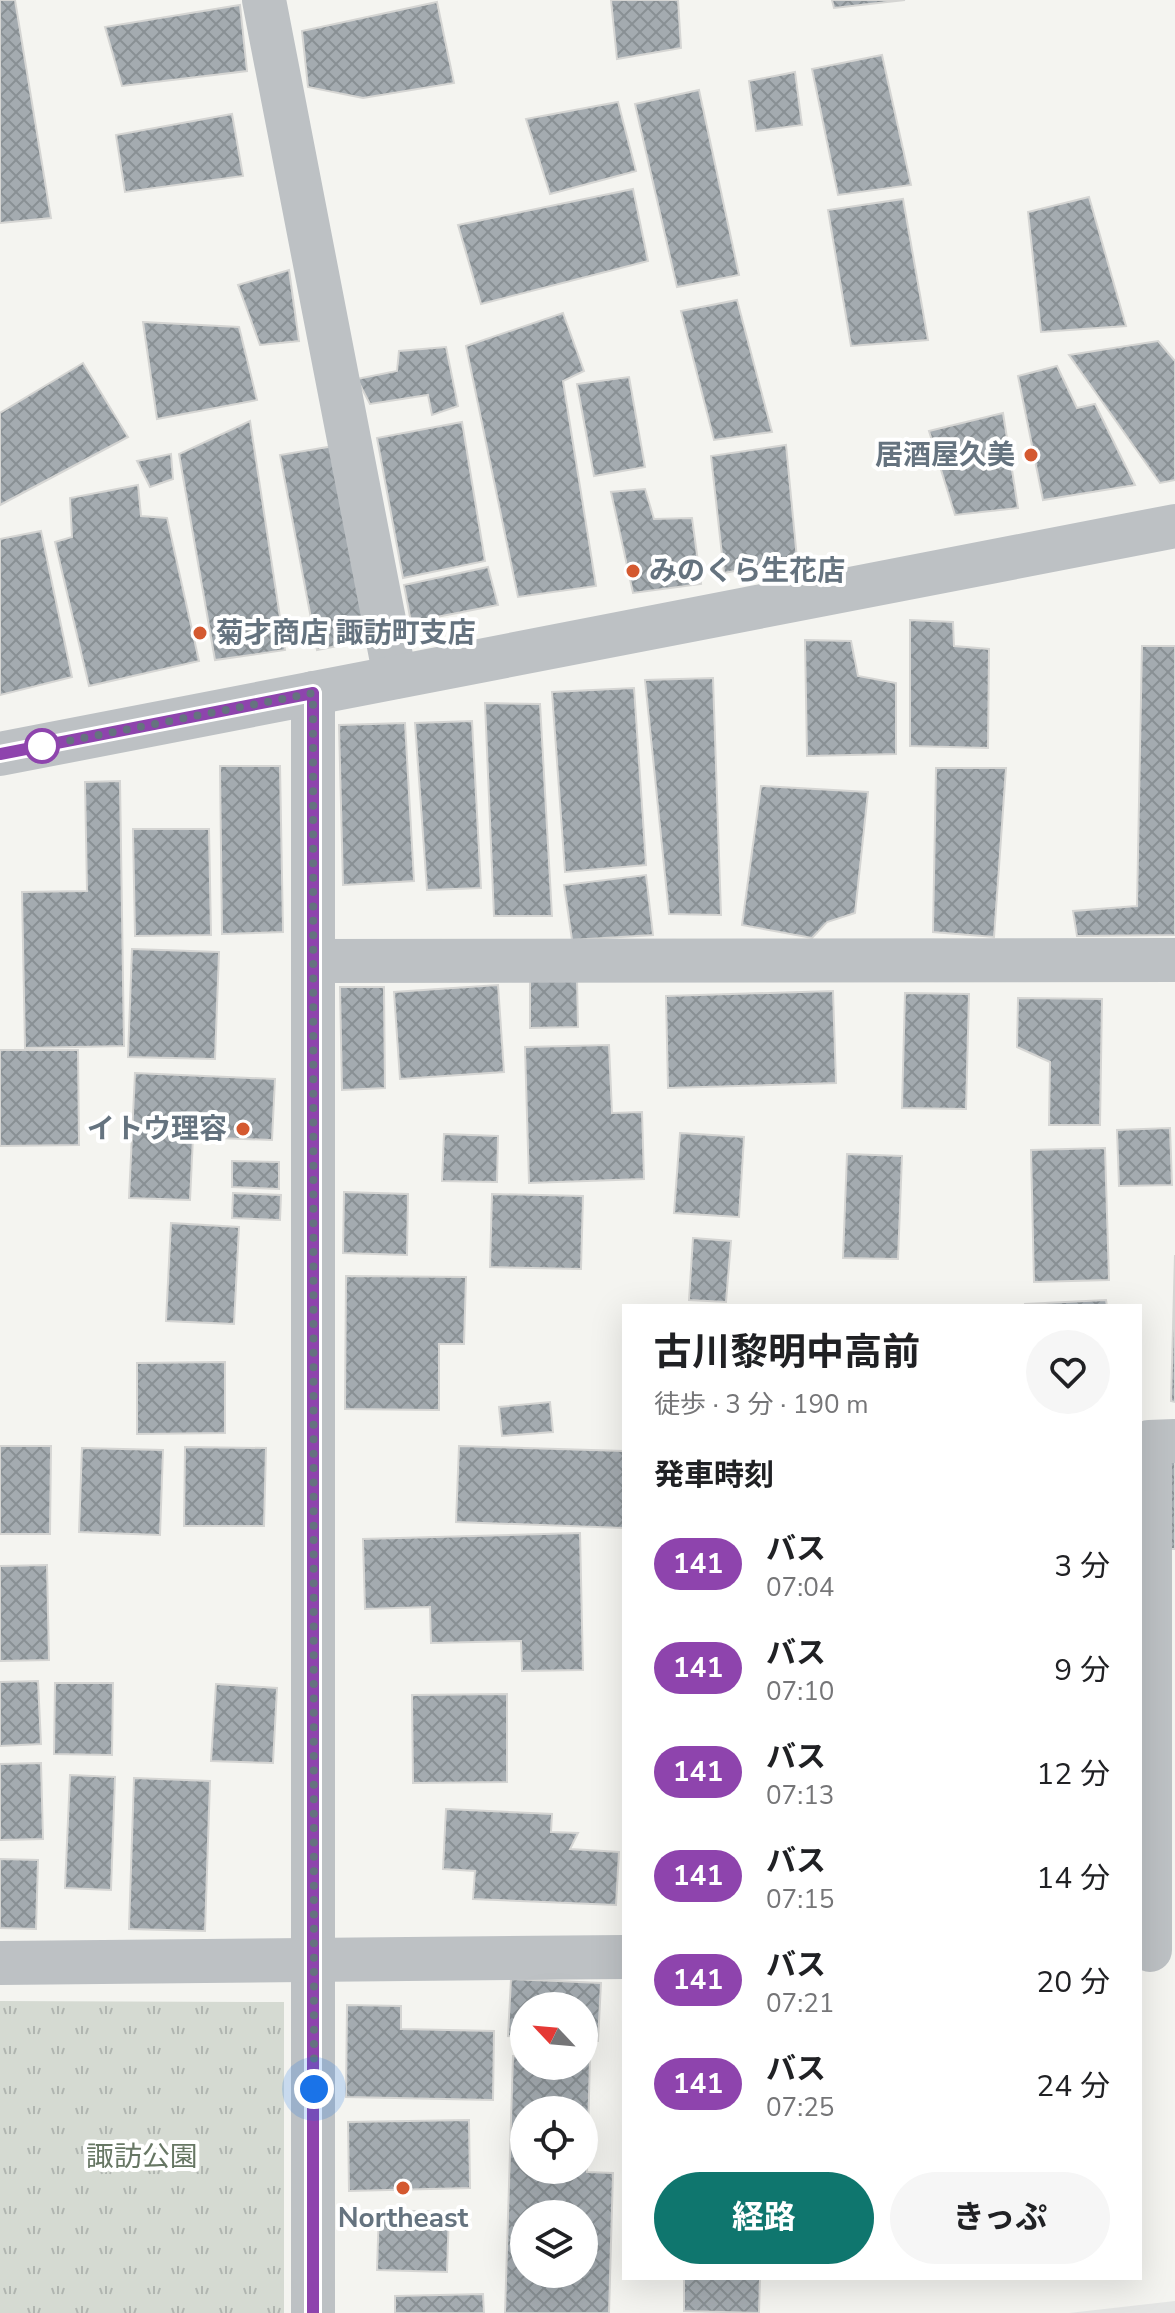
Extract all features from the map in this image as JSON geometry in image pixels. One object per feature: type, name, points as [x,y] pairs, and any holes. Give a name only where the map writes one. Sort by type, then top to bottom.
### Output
[{"type":"street","points":[[264,0],[395,677]]},
{"type":"street","points":[[0,754],[1175,526]]},
{"type":"street","points":[[313,693],[313,2313]]},
{"type":"street","points":[[314,961],[1175,960]]},
{"type":"street","points":[[1155,1460],[1155,1950]]},
{"type":"street","points":[[0,1963],[622,1957]]},
{"type":"shaded area","points":[[1175,2301],[1175,2313],[1069,2313]]},
{"type":"green space","name":"諏訪公園","points":[[0,2001],[284,2002],[284,2313],[0,2313]]},
{"type":"building","points":[[0,0],[15,0],[51,218],[0,223]]},
{"type":"building","points":[[611,0],[678,0],[681,48],[617,59]]},
{"type":"building","points":[[832,0],[905,0],[834,8]]},
{"type":"building","points":[[437,2],[454,83],[363,98],[308,87],[302,31]]},
{"type":"building","points":[[240,5],[247,71],[122,86],[105,27]]},
{"type":"building","points":[[882,55],[911,185],[838,195],[812,69]]},
{"type":"building","points":[[795,72],[802,125],[756,131],[749,81]]},
{"type":"building","points":[[699,90],[739,275],[677,287],[635,104]]},
{"type":"building","points":[[618,102],[636,171],[550,194],[526,119]]},
{"type":"building","points":[[232,114],[243,176],[125,192],[116,135]]},
{"type":"building","points":[[633,189],[648,261],[481,304],[458,225]]},
{"type":"building","points":[[1089,197],[1126,326],[1041,332],[1028,212]]},
{"type":"building","points":[[903,199],[928,340],[851,346],[828,210]]},
{"type":"building","points":[[289,270],[299,341],[260,345],[238,285]]},
{"type":"building","points":[[737,300],[772,432],[714,440],[681,311]]},
{"type":"building","points":[[563,313],[584,371],[563,381],[596,586],[518,597],[466,346]]},
{"type":"building","points":[[143,322],[239,327],[257,400],[157,419]]},
{"type":"building","points":[[1158,341],[1175,361],[1175,480],[1160,483],[1069,355]]},
{"type":"building","points":[[446,347],[458,406],[432,415],[428,395],[370,404],[357,379],[397,371],[399,351]]},
{"type":"building","points":[[83,363],[128,437],[0,505],[0,413]]},
{"type":"building","points":[[1057,366],[1077,408],[1095,404],[1135,485],[1043,500],[1018,376]]},
{"type":"building","points":[[629,377],[645,467],[594,476],[577,384]]},
{"type":"building","points":[[1003,413],[1018,508],[955,515],[929,431]]},
{"type":"building","points":[[250,421],[285,650],[215,660],[179,454]]},
{"type":"building","points":[[462,422],[485,561],[403,578],[377,438]]},
{"type":"building","points":[[786,445],[797,559],[724,573],[711,456]]},
{"type":"building","points":[[334,446],[368,640],[317,650],[280,455]]},
{"type":"building","points":[[171,454],[173,479],[150,487],[137,461]]},
{"type":"building","points":[[138,485],[141,516],[167,518],[199,661],[89,686],[55,542],[72,537],[70,498]]},
{"type":"building","points":[[645,489],[654,519],[692,518],[701,584],[633,593],[611,492]]},
{"type":"building","points":[[41,531],[72,677],[0,695],[0,539]]},
{"type":"building","points":[[488,567],[498,605],[411,622],[404,585]]},
{"type":"building","points":[[910,620],[953,622],[954,646],[989,649],[988,748],[910,746]]},
{"type":"building","points":[[805,640],[851,641],[858,676],[896,683],[896,754],[807,756]]},
{"type":"building","points":[[1142,646],[1175,646],[1175,935],[1077,936],[1073,911],[1137,906]]},
{"type":"building","points":[[713,678],[721,915],[669,914],[645,680]]},
{"type":"building","points":[[634,688],[646,865],[565,872],[552,692]]},
{"type":"building","points":[[485,703],[540,704],[552,916],[494,916]]},
{"type":"building","points":[[472,721],[481,888],[427,890],[415,723]]},
{"type":"building","points":[[405,723],[414,881],[343,885],[339,725]]},
{"type":"building","points":[[220,766],[280,766],[283,932],[222,934]]},
{"type":"building","points":[[936,768],[1006,768],[994,937],[933,932]]},
{"type":"building","points":[[120,781],[124,1046],[25,1048],[22,892],[87,891],[85,782]]},
{"type":"building","points":[[761,786],[868,792],[855,913],[827,922],[812,938],[742,925]]},
{"type":"building","points":[[133,829],[209,829],[211,935],[135,936]]},
{"type":"building","points":[[646,875],[653,935],[572,940],[564,885]]},
{"type":"building","points":[[132,949],[219,952],[215,1059],[128,1057]]},
{"type":"building","points":[[577,979],[578,1027],[530,1028],[530,980]]},
{"type":"building","points":[[498,985],[504,1072],[400,1079],[394,992]]},
{"type":"building","points":[[340,987],[384,987],[385,1088],[342,1090]]},
{"type":"building","points":[[833,991],[836,1083],[668,1088],[666,996]]},
{"type":"building","points":[[905,993],[969,994],[966,1109],[902,1108]]},
{"type":"building","points":[[1018,998],[1102,999],[1100,1125],[1049,1125],[1050,1062],[1017,1047]]},
{"type":"building","points":[[609,1045],[612,1113],[642,1112],[644,1179],[529,1183],[525,1047]]},
{"type":"building","points":[[0,1050],[78,1050],[79,1145],[0,1146]]},
{"type":"building","points":[[135,1073],[275,1079],[272,1140],[193,1137],[190,1200],[129,1198]]},
{"type":"building","points":[[1170,1128],[1172,1185],[1119,1186],[1117,1130]]},
{"type":"building","points":[[680,1133],[744,1137],[739,1217],[674,1213]]},
{"type":"building","points":[[444,1134],[498,1136],[497,1182],[442,1181]]},
{"type":"building","points":[[1105,1148],[1109,1280],[1034,1282],[1031,1150]]},
{"type":"building","points":[[847,1154],[902,1156],[898,1259],[843,1258]]},
{"type":"building","points":[[232,1161],[279,1162],[279,1189],[232,1187]]},
{"type":"building","points":[[344,1192],[408,1194],[407,1255],[343,1253]]},
{"type":"building","points":[[233,1193],[281,1195],[280,1220],[232,1218]]},
{"type":"building","points":[[492,1194],[583,1196],[581,1269],[490,1267]]},
{"type":"building","points":[[171,1223],[239,1227],[234,1324],[166,1321]]},
{"type":"building","points":[[693,1238],[731,1241],[726,1302],[689,1300]]},
{"type":"building","points":[[1175,1255],[1175,1402],[1171,1401]]},
{"type":"building","points":[[346,1276],[466,1277],[464,1344],[439,1344],[439,1410],[345,1409]]},
{"type":"building","points":[[1106,1300],[1107,1304],[1025,1304]]},
{"type":"building","points":[[225,1362],[225,1433],[137,1434],[137,1363]]},
{"type":"building","points":[[550,1402],[553,1432],[502,1436],[499,1407]]},
{"type":"building","points":[[1175,1445],[1175,1549],[1167,1549],[1162,1446]]},
{"type":"building","points":[[0,1446],[51,1446],[50,1534],[0,1534]]},
{"type":"building","points":[[459,1446],[622,1451],[622,1528],[456,1522]]},
{"type":"building","points":[[185,1447],[266,1448],[264,1526],[184,1526]]},
{"type":"building","points":[[82,1448],[163,1450],[160,1535],[79,1532]]},
{"type":"building","points":[[580,1533],[583,1670],[522,1671],[521,1641],[431,1643],[430,1607],[365,1609],[363,1539]]},
{"type":"building","points":[[47,1565],[49,1660],[0,1661],[0,1566]]},
{"type":"building","points":[[38,1681],[41,1744],[0,1746],[0,1682]]},
{"type":"building","points":[[55,1683],[113,1683],[112,1755],[54,1754]]},
{"type":"building","points":[[216,1684],[277,1688],[273,1763],[211,1761]]},
{"type":"building","points":[[507,1694],[507,1782],[413,1783],[412,1695]]},
{"type":"building","points":[[41,1763],[43,1839],[0,1840],[0,1764]]},
{"type":"building","points":[[70,1775],[115,1777],[111,1890],[65,1888]]},
{"type":"building","points":[[134,1778],[210,1781],[205,1931],[129,1929]]},
{"type":"building","points":[[446,1809],[552,1814],[551,1832],[578,1833],[570,1849],[619,1852],[616,1905],[473,1899],[475,1871],[443,1869]]},
{"type":"building","points":[[0,1859],[38,1860],[36,1929],[0,1928]]},
{"type":"building","points":[[511,1979],[601,1983],[598,2041],[598,1992],[510,1992]]},
{"type":"building","points":[[347,2005],[401,2006],[401,2029],[494,2031],[493,2100],[346,2097]]},
{"type":"building","points":[[512,2080],[589,2080],[589,2096],[512,2096]]},
{"type":"building","points":[[469,2120],[470,2188],[349,2191],[348,2122]]},
{"type":"building","points":[[510,2152],[510,2184],[598,2184],[598,2172],[613,2173],[609,2313],[505,2313]]},
{"type":"building","points":[[379,2210],[449,2212],[447,2272],[377,2270]]},
{"type":"building","points":[[684,2280],[760,2280],[759,2313],[684,2311]]},
{"type":"building","points":[[483,2294],[484,2313],[395,2313],[395,2296]]},
{"type":"bus line","name":"141","points":[[0,754],[313,693],[313,2313]]},
{"type":"place","name":"居酒屋久美","points":[[1031,455]]},
{"type":"place","name":"みのくら生花店","points":[[633,571]]},
{"type":"place","name":"菊才商店 諏訪町支店","points":[[200,633]]},
{"type":"place","name":"イトウ理容","points":[[243,1129]]},
{"type":"place","name":"Northeast","points":[[403,2188]]},
{"type":"route","points":[[42,746],[313,693],[314,2089]]}]
